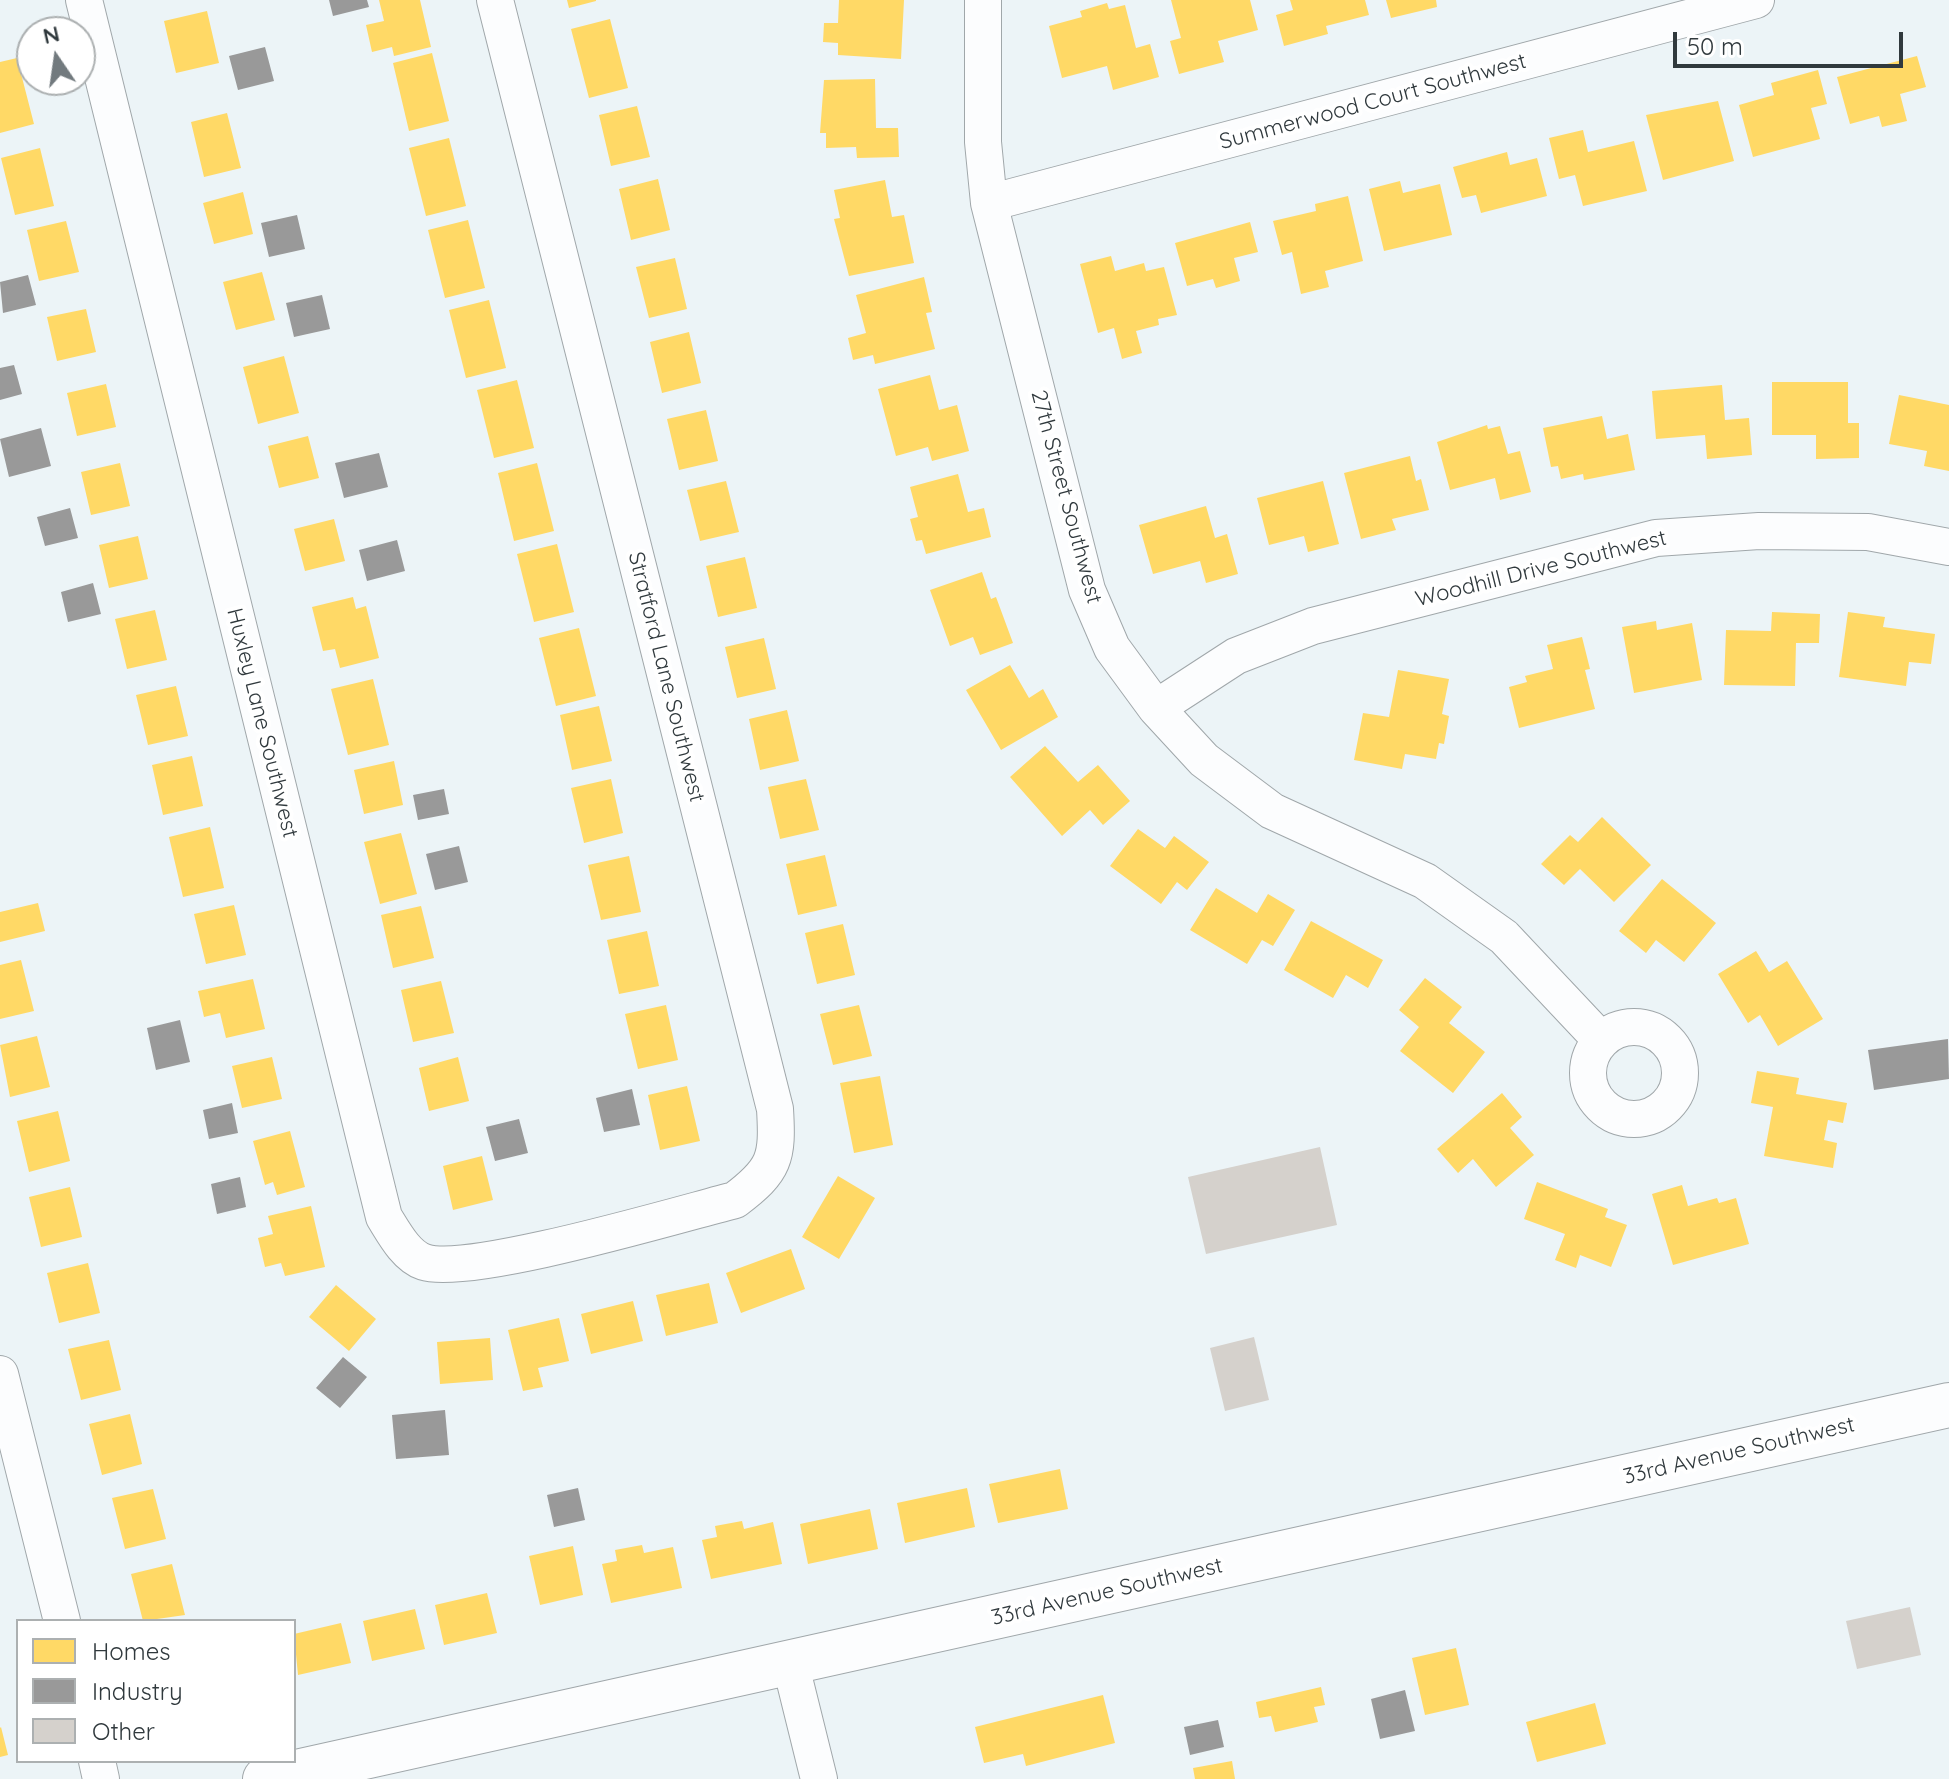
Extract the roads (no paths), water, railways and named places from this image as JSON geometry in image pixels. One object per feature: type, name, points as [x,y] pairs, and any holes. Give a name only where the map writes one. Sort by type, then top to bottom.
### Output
[{"type":"street","name":"Huxley Lane Southwest","points":[[84,0],[384,1217],[401,1244],[424,1262],[471,1263],[595,1236]]},
{"type":"street","name":"Stratford Lane Southwest","points":[[495,0],[775,1109],[778,1149],[764,1178],[735,1200],[595,1236]]},
{"type":"street","name":"27th Street Southwest","points":[[983,0],[983,142],[989,203],[1087,590],[1112,648],[1156,708],[1204,760],[1272,811],[1425,881],[1504,937],[1601,1040]]},
{"type":"street","name":"Summerwood Court Southwest","points":[[989,203],[1756,0]]},
{"type":"street","name":"Woodhill Drive Southwest","points":[[1156,708],[1236,656],[1313,626],[1656,538],[1759,531],[1868,532],[1949,547]]},
{"type":"street","points":[[0,1374],[61,1619]]},
{"type":"street","name":"33rd Avenue Southwest","points":[[265,1779],[1949,1405]]},
{"type":"street","points":[[790,1662],[819,1779]]}]
